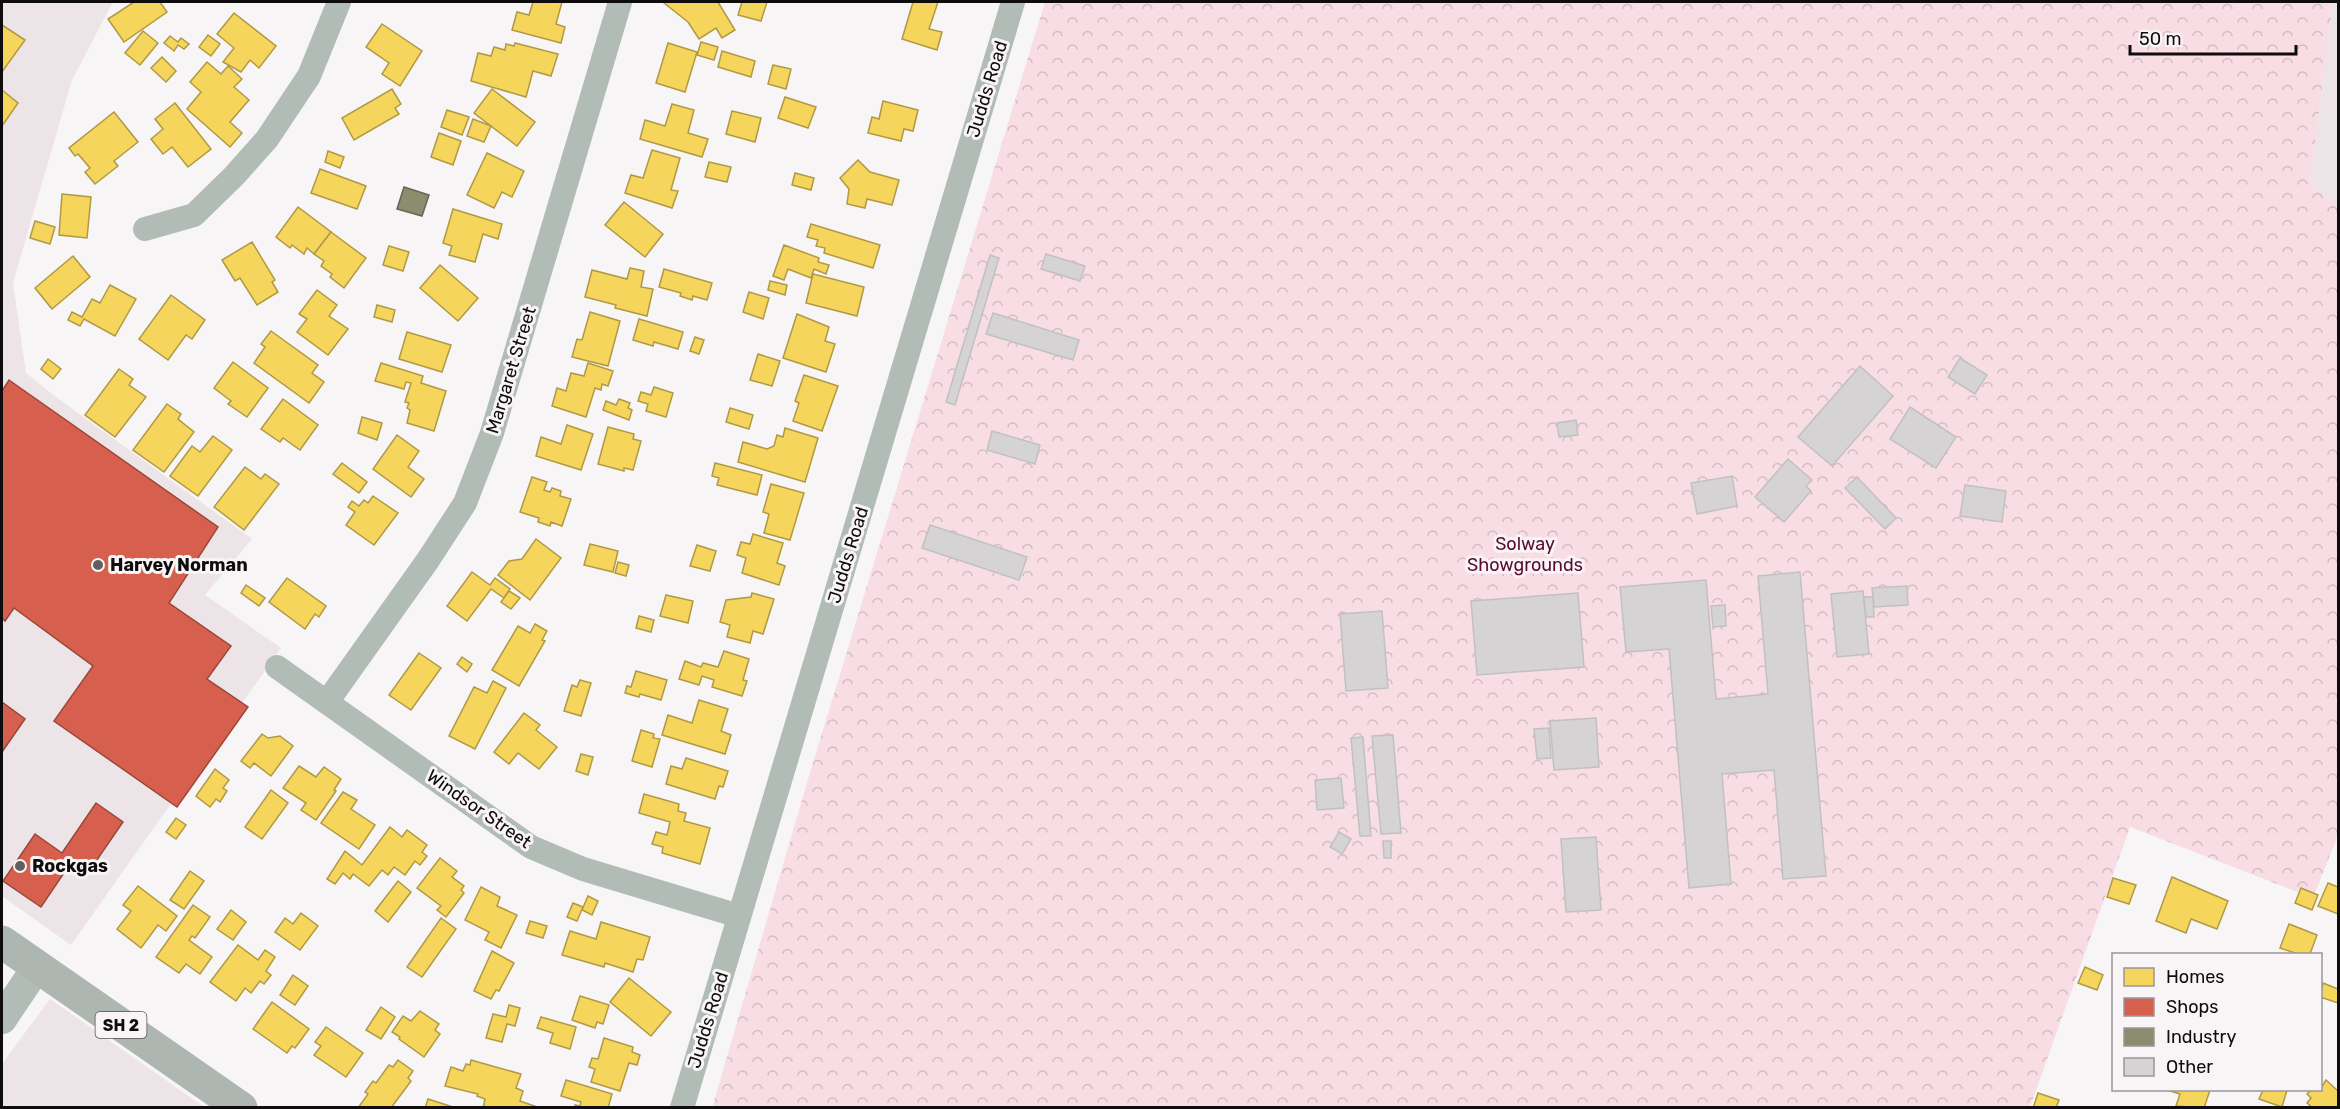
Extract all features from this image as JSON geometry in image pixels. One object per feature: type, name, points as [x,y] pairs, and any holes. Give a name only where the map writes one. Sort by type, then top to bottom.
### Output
[{"type":"highway","name":"SH 2","points":[[2,942],[241,1107]]},
{"type":"street","points":[[145,229],[194,215],[234,176],[267,139],[309,76],[339,2]]},
{"type":"street","name":"Margaret Street","points":[[327,702],[428,560],[465,503],[492,434],[620,2]]},
{"type":"street","name":"Judds Road","points":[[682,1107],[1013,2]]},
{"type":"street","name":"Windsor Street","points":[[277,667],[531,847],[583,869],[740,916]]},
{"type":"street","points":[[2,1018],[37,967]]},
{"type":"shaded area","points":[[2,2],[113,2],[72,80],[13,283],[26,373],[252,539],[205,595],[281,648],[71,945],[2,896]]},
{"type":"shaded area","points":[[2333,2],[2338,2],[2338,207],[2310,183]]},
{"type":"shaded area","points":[[50,999],[204,1107],[2,1107],[2,1064]]},
{"type":"green space","name":"Solway Showgrounds","points":[[1045,2],[2333,2],[2310,183],[2338,207],[2338,835],[2313,898],[2130,827],[2030,1107],[712,1108],[809,776]]},
{"type":"building: Homes","points":[[134,2],[160,2],[167,12],[124,42],[108,19]]},
{"type":"building: Homes","points":[[533,2],[562,2],[556,24],[565,27],[561,43],[512,30],[517,12],[529,15]]},
{"type":"building: Homes","points":[[665,2],[718,2],[735,30],[722,38],[716,28],[699,39],[688,22]]},
{"type":"building: Homes","points":[[742,2],[767,2],[761,21],[738,15]]},
{"type":"building: Homes","points":[[913,2],[938,2],[929,29],[942,32],[937,50],[902,39]]},
{"type":"building: Homes","points":[[234,13],[276,46],[259,68],[250,60],[241,72],[223,62],[234,48],[217,34]]},
{"type":"building: Homes","points":[[382,24],[422,51],[400,86],[382,74],[389,63],[366,47]]},
{"type":"building: Homes","points":[[2,25],[25,40],[2,72]]},
{"type":"building: Homes","points":[[143,31],[158,43],[140,65],[125,53]]},
{"type":"building: Homes","points":[[208,35],[220,44],[211,56],[199,47]]},
{"type":"building: Homes","points":[[170,36],[178,42],[181,38],[189,44],[184,49],[178,45],[174,51],[164,43]]},
{"type":"building: Homes","points":[[701,42],[718,47],[714,60],[697,55]]},
{"type":"building: Homes","points":[[515,43],[558,54],[551,76],[533,71],[526,97],[471,81],[478,53],[491,56],[494,47],[505,50],[506,44],[514,46]]},
{"type":"building: Homes","points":[[668,43],[697,52],[685,92],[656,83]]},
{"type":"building: Homes","points":[[722,51],[755,61],[751,77],[718,67]]},
{"type":"building: Homes","points":[[162,57],[176,71],[166,82],[151,68]]},
{"type":"building: Homes","points":[[207,62],[221,74],[228,66],[242,79],[234,87],[249,100],[230,122],[242,133],[230,147],[187,109],[201,92],[190,82]]},
{"type":"building: Homes","points":[[773,65],[791,69],[786,89],[768,84]]},
{"type":"building: Homes","points":[[392,89],[401,104],[395,108],[399,114],[354,140],[342,118]]},
{"type":"building: Homes","points":[[492,89],[535,122],[517,146],[474,113]]},
{"type":"building: Homes","points":[[2,90],[18,103],[2,126]]},
{"type":"building: Homes","points":[[785,97],[816,107],[808,128],[778,118]]},
{"type":"building: Homes","points":[[883,101],[918,110],[913,131],[904,129],[901,141],[868,133],[872,117],[879,119]]},
{"type":"building: Homes","points":[[175,103],[211,149],[188,167],[172,147],[163,154],[151,139],[163,129],[155,119]]},
{"type":"building: Homes","points":[[672,104],[694,110],[688,133],[708,139],[702,157],[640,139],[645,120],[665,126]]},
{"type":"building: Homes","points":[[447,110],[469,117],[462,135],[441,127]]},
{"type":"building: Homes","points":[[732,111],[761,118],[755,142],[726,134]]},
{"type":"building: Homes","points":[[114,112],[138,142],[114,161],[118,166],[95,184],[85,172],[90,168],[78,154],[75,156],[69,148]]},
{"type":"building: Homes","points":[[473,119],[491,126],[484,142],[467,136]]},
{"type":"building: Homes","points":[[439,133],[461,141],[453,165],[431,157]]},
{"type":"building: Homes","points":[[652,150],[680,158],[671,190],[678,191],[672,208],[625,193],[631,175],[643,178]]},
{"type":"building: Homes","points":[[328,151],[344,157],[340,168],[325,162]]},
{"type":"building: Homes","points":[[487,153],[524,171],[512,197],[502,192],[494,208],[467,195]]},
{"type":"building: Homes","points":[[858,160],[870,172],[899,180],[892,205],[867,199],[865,208],[847,204],[849,189],[840,178]]},
{"type":"building: Homes","points":[[709,162],[731,167],[727,182],[705,177]]},
{"type":"building: Homes","points":[[320,169],[366,186],[357,209],[311,193]]},
{"type":"building: Homes","points":[[795,173],[814,178],[811,190],[792,185]]},
{"type":"building: Homes","points":[[62,194],[91,197],[87,238],[59,235]]},
{"type":"building: Homes","points":[[624,202],[663,234],[645,257],[605,225]]},
{"type":"building: Homes","points":[[298,207],[331,232],[314,254],[307,248],[304,254],[292,245],[290,248],[276,237]]},
{"type":"building: Homes","points":[[453,209],[502,224],[498,239],[483,234],[475,262],[449,255],[452,246],[443,243]]},
{"type":"building: Homes","points":[[35,221],[55,227],[50,244],[30,238]]},
{"type":"building: Homes","points":[[811,224],[880,245],[873,268],[824,253],[825,248],[816,246],[818,240],[807,237]]},
{"type":"building: Homes","points":[[331,232],[366,258],[344,288],[330,277],[332,274],[321,266],[324,261],[314,254]]},
{"type":"building: Homes","points":[[252,242],[275,280],[272,282],[278,292],[257,305],[240,278],[235,281],[222,260]]},
{"type":"building: Homes","points":[[784,245],[819,258],[818,262],[829,265],[826,274],[814,269],[811,278],[788,269],[784,280],[773,276]]},
{"type":"building: Homes","points":[[389,246],[409,252],[403,271],[383,265]]},
{"type":"building: Homes","points":[[73,256],[90,277],[52,309],[35,288]]},
{"type":"building: Homes","points":[[440,265],[478,298],[458,321],[420,288]]},
{"type":"building: Homes","points":[[630,268],[644,271],[641,287],[653,289],[647,316],[585,297],[592,270],[627,279]]},
{"type":"building: Homes","points":[[664,269],[712,283],[707,300],[693,296],[692,300],[680,296],[681,293],[659,287]]},
{"type":"building: Homes","points":[[813,274],[864,287],[857,316],[806,303]]},
{"type":"building: Homes","points":[[770,281],[787,285],[785,295],[768,290]]},
{"type":"building: Homes","points":[[110,285],[136,299],[115,336],[84,319],[80,326],[68,320],[72,312],[82,317],[92,299],[100,303]]},
{"type":"building: Homes","points":[[317,290],[337,305],[329,316],[348,329],[328,355],[297,332],[307,319],[299,314]]},
{"type":"building: Homes","points":[[749,292],[769,298],[763,319],[743,312]]},
{"type":"building: Homes","points":[[171,295],[205,320],[192,339],[186,335],[168,360],[139,339]]},
{"type":"building: Homes","points":[[377,305],[395,310],[392,322],[374,317]]},
{"type":"building: Homes","points":[[590,312],[620,321],[608,366],[572,357],[577,339],[582,340]]},
{"type":"building: Homes","points":[[797,314],[829,327],[825,341],[835,344],[826,372],[783,358]]},
{"type":"building: Homes","points":[[639,319],[683,332],[678,349],[654,342],[653,346],[633,340]]},
{"type":"building: Homes","points":[[271,331],[318,365],[312,373],[324,382],[309,403],[254,363],[265,347],[261,344]]},
{"type":"building: Homes","points":[[407,332],[451,345],[442,372],[399,359]]},
{"type":"building: Homes","points":[[695,337],[704,340],[699,354],[690,351]]},
{"type":"building: Homes","points":[[758,354],[780,361],[772,386],[750,380]]},
{"type":"building: Homes","points":[[48,359],[61,369],[53,379],[41,369]]},
{"type":"building: Homes","points":[[233,362],[268,388],[247,417],[228,404],[231,401],[214,388]]},
{"type":"building: Homes","points":[[381,363],[423,376],[421,383],[446,391],[434,431],[407,423],[410,410],[407,408],[409,403],[405,402],[411,383],[406,382],[404,389],[375,381]]},
{"type":"building: Homes","points":[[588,363],[613,371],[608,386],[602,384],[601,390],[595,388],[586,417],[552,406],[557,388],[566,391],[571,373],[584,376]]},
{"type":"building: Homes","points":[[119,369],[133,379],[129,385],[146,397],[115,437],[85,415]]},
{"type":"building: Homes","points":[[804,375],[838,386],[822,431],[793,421],[799,403],[795,401]]},
{"type":"building: Homes","points":[[654,387],[673,393],[666,417],[646,411],[648,404],[638,401],[641,392],[651,395]]},
{"type":"building: Homes","points":[[283,399],[318,425],[300,450],[283,438],[280,442],[261,429]]},
{"type":"building: Homes","points":[[619,399],[630,403],[628,408],[632,410],[629,420],[603,410],[606,401],[616,405]]},
{"type":"building: Homes","points":[[167,404],[181,414],[178,419],[194,432],[164,472],[133,450]]},
{"type":"building: Homes","points":[[730,408],[753,415],[749,429],[726,422]]},
{"type":"building: Homes","points":[[362,417],[382,423],[377,440],[358,433]]},
{"type":"building: Homes","points":[[567,425],[593,434],[581,470],[536,456],[541,437],[561,444]]},
{"type":"building: Homes","points":[[608,427],[634,434],[633,439],[641,441],[633,470],[624,468],[624,471],[598,464]]},
{"type":"building: Homes","points":[[785,428],[818,438],[805,482],[738,462],[743,442],[767,449],[774,446],[777,435],[783,437]]},
{"type":"building: Homes","points":[[397,435],[419,451],[408,467],[424,479],[411,497],[373,469]]},
{"type":"building: Homes","points":[[213,436],[232,450],[198,496],[170,476],[192,446],[200,452]]},
{"type":"building: Homes","points":[[342,463],[367,482],[359,493],[333,474]]},
{"type":"building: Homes","points":[[715,463],[762,475],[757,495],[717,485],[719,478],[712,476]]},
{"type":"building: Homes","points":[[245,467],[261,479],[265,474],[279,484],[244,530],[214,507]]},
{"type":"building: Homes","points":[[532,477],[547,482],[544,490],[550,492],[552,488],[561,491],[560,496],[571,499],[562,526],[551,522],[550,526],[538,522],[539,518],[520,512]]},
{"type":"building: Homes","points":[[771,484],[804,493],[790,540],[764,533],[769,514],[763,512]]},
{"type":"building: Homes","points":[[373,496],[398,513],[374,545],[346,525],[355,512],[348,507],[352,501],[359,506],[364,500],[368,503]]},
{"type":"building: Homes","points":[[753,534],[783,543],[777,563],[785,566],[779,585],[742,573],[746,558],[737,555],[741,542],[750,544]]},
{"type":"building: Homes","points":[[536,539],[561,558],[530,600],[498,575],[509,561],[522,559]]},
{"type":"building: Homes","points":[[590,544],[618,551],[613,572],[584,565]]},
{"type":"building: Homes","points":[[697,545],[716,551],[710,571],[690,566]]},
{"type":"building: Homes","points":[[618,562],[629,565],[626,576],[615,573]]},
{"type":"building: Homes","points":[[472,572],[490,585],[495,578],[510,589],[504,598],[491,589],[467,621],[447,606]]},
{"type":"building: Homes","points":[[287,578],[326,606],[319,617],[315,614],[305,629],[269,602]]},
{"type":"building: Homes","points":[[246,585],[265,598],[259,606],[241,593]]},
{"type":"building: Homes","points":[[509,591],[520,598],[511,609],[501,602]]},
{"type":"building: Homes","points":[[752,593],[774,599],[763,634],[753,631],[750,643],[727,637],[730,625],[720,622],[726,600],[751,597]]},
{"type":"building: Homes","points":[[666,595],[693,601],[688,623],[660,616]]},
{"type":"building: Homes","points":[[639,616],[654,620],[651,632],[636,628]]},
{"type":"building: Homes","points":[[535,624],[547,631],[542,640],[545,641],[519,686],[492,670],[518,626],[530,633]]},
{"type":"building: Homes","points":[[724,651],[749,659],[743,680],[747,681],[742,696],[712,687],[714,680],[702,676],[699,685],[679,679],[685,661],[701,667],[703,663],[718,667]]},
{"type":"building: Homes","points":[[419,653],[441,668],[411,710],[389,695]]},
{"type":"building: Homes","points":[[462,657],[472,664],[467,672],[457,664]]},
{"type":"building: Homes","points":[[636,671],[667,680],[661,700],[640,694],[639,697],[625,693],[627,686],[631,687]]},
{"type":"building: Homes","points":[[580,680],[591,683],[581,716],[564,711],[572,685],[577,687]]},
{"type":"building: Homes","points":[[493,681],[506,688],[475,749],[449,736],[474,687],[487,693]]},
{"type":"building: Homes","points":[[699,700],[728,709],[721,731],[731,735],[725,754],[662,735],[668,715],[692,723]]},
{"type":"building: Homes","points":[[524,713],[540,725],[536,730],[557,747],[539,769],[518,753],[509,764],[494,752]]},
{"type":"building: Homes","points":[[641,730],[654,734],[653,738],[660,739],[652,767],[632,761]]},
{"type":"building: Homes","points":[[262,734],[268,738],[280,736],[293,746],[271,776],[254,763],[250,768],[241,761]]},
{"type":"building: Homes","points":[[581,754],[593,757],[588,775],[576,771]]},
{"type":"building: Homes","points":[[686,758],[728,771],[723,787],[719,786],[715,799],[666,784],[671,766],[682,769]]},
{"type":"building: Homes","points":[[299,766],[316,777],[324,767],[341,779],[334,790],[336,791],[316,820],[301,810],[306,803],[283,788]]},
{"type":"building: Homes","points":[[215,769],[229,780],[223,788],[227,791],[220,802],[216,799],[210,807],[196,796]]},
{"type":"building: Homes","points":[[271,790],[288,803],[262,839],[245,827]]},
{"type":"building: Homes","points":[[343,792],[357,800],[351,809],[375,825],[359,849],[321,823]]},
{"type":"building: Homes","points":[[644,794],[679,804],[678,811],[686,813],[684,821],[710,828],[700,864],[662,853],[663,847],[652,844],[656,832],[667,835],[670,822],[639,813]]},
{"type":"building: Homes","points":[[176,818],[186,825],[176,839],[166,832]]},
{"type":"building: Homes","points":[[390,827],[402,837],[407,830],[427,845],[422,852],[427,856],[420,865],[415,861],[405,875],[394,867],[388,875],[382,870],[369,886],[353,874],[350,879],[343,873],[335,884],[327,879],[345,851],[362,865]]},
{"type":"building: Homes","points":[[440,858],[457,871],[452,877],[464,886],[461,890],[464,893],[446,917],[437,910],[441,906],[417,888]]},
{"type":"building: Homes","points":[[190,871],[204,881],[184,909],[170,900]]},
{"type":"building: Homes","points":[[2172,877],[2228,901],[2217,929],[2191,919],[2186,933],[2156,921]]},
{"type":"building: Homes","points":[[2113,878],[2136,885],[2129,904],[2107,897]]},
{"type":"building: Homes","points":[[398,881],[411,892],[388,922],[375,911]]},
{"type":"building: Homes","points":[[2328,883],[2338,887],[2338,914],[2318,906]]},
{"type":"building: Homes","points":[[138,886],[177,916],[166,931],[158,925],[141,948],[117,929],[131,911],[123,905]]},
{"type":"building: Homes","points":[[481,887],[500,897],[497,906],[517,915],[501,948],[485,940],[489,932],[465,920]]},
{"type":"building: Homes","points":[[2301,888],[2318,895],[2312,910],[2295,903]]},
{"type":"building: Homes","points":[[588,896],[598,901],[592,915],[582,910]]},
{"type":"building: Homes","points":[[573,903],[583,907],[577,921],[567,917]]},
{"type":"building: Homes","points":[[193,905],[210,917],[195,938],[192,936],[189,940],[212,957],[200,974],[186,964],[179,973],[156,957]]},
{"type":"building: Homes","points":[[231,910],[246,922],[233,940],[217,929]]},
{"type":"building: Homes","points":[[301,913],[318,926],[300,950],[275,932],[285,918],[293,924]]},
{"type":"building: Homes","points":[[441,918],[456,929],[422,977],[407,967]]},
{"type":"building: Homes","points":[[530,921],[547,926],[543,938],[526,933]]},
{"type":"building: Homes","points":[[601,922],[650,937],[643,960],[637,959],[633,972],[605,963],[604,967],[562,955],[570,931],[596,939]]},
{"type":"building: Homes","points":[[2289,924],[2317,935],[2310,953],[2295,953],[2280,948]]},
{"type":"building: Homes","points":[[238,945],[258,960],[265,950],[275,957],[266,971],[271,975],[264,984],[260,981],[251,993],[245,988],[236,1001],[210,982]]},
{"type":"building: Homes","points":[[492,951],[514,963],[499,991],[496,990],[491,999],[474,991]]},
{"type":"building: Homes","points":[[2085,967],[2103,975],[2097,990],[2078,983]]},
{"type":"building: Homes","points":[[293,975],[308,986],[295,1005],[280,995]]},
{"type":"building: Homes","points":[[629,978],[671,1012],[651,1036],[610,1002]]},
{"type":"building: Homes","points":[[2323,983],[2338,989],[2338,1003],[2322,998]]},
{"type":"building: Homes","points":[[580,996],[609,1005],[603,1024],[597,1022],[595,1028],[572,1020]]},
{"type":"building: Homes","points":[[272,1002],[309,1029],[295,1048],[292,1046],[287,1053],[253,1029]]},
{"type":"building: Homes","points":[[509,1005],[520,1008],[515,1026],[507,1024],[502,1042],[486,1038],[493,1014],[506,1017]]},
{"type":"building: Homes","points":[[381,1007],[395,1017],[381,1039],[366,1030]]},
{"type":"building: Homes","points":[[420,1011],[439,1024],[435,1030],[440,1034],[424,1057],[392,1032],[403,1016],[411,1021]]},
{"type":"building: Homes","points":[[541,1017],[576,1027],[570,1049],[550,1043],[553,1033],[537,1028]]},
{"type":"building: Homes","points":[[326,1027],[363,1053],[346,1077],[314,1055],[321,1046],[315,1042]]},
{"type":"building: Homes","points":[[604,1038],[633,1047],[632,1052],[640,1055],[637,1065],[629,1063],[620,1091],[591,1082],[595,1069],[589,1067],[592,1058],[598,1059]]},
{"type":"building: Homes","points":[[398,1060],[413,1071],[408,1078],[411,1081],[391,1108],[358,1108],[368,1094],[365,1092],[373,1081],[376,1083],[389,1065],[393,1067]]},
{"type":"building: Homes","points":[[471,1060],[521,1074],[516,1088],[523,1091],[520,1101],[540,1108],[483,1108],[485,1099],[477,1096],[478,1094],[445,1086],[451,1067],[463,1071],[466,1064],[470,1065]]},
{"type":"building: Homes","points":[[566,1080],[612,1094],[608,1108],[575,1108],[575,1105],[580,1106],[581,1102],[561,1096]]},
{"type":"building: Homes","points":[[2326,1080],[2338,1091],[2338,1108],[2313,1108],[2307,1103],[2311,1098],[2307,1094],[2310,1091],[2322,1091]]},
{"type":"building: Homes","points":[[2170,1091],[2210,1091],[2204,1108],[2176,1106],[2180,1094]]},
{"type":"building: Homes","points":[[2263,1091],[2287,1091],[2282,1107],[2259,1099]]},
{"type":"building: Homes","points":[[2038,1093],[2059,1100],[2056,1108],[2033,1108]]},
{"type":"building: Homes","points":[[428,1099],[456,1108],[425,1108]]},
{"type":"building: Shops","name":"Harvey Norman","points":[[9,380],[218,527],[169,603],[231,646],[207,679],[248,707],[177,807],[54,721],[93,666],[14,608],[5,621],[2,618],[2,391]]},
{"type":"building: Shops","points":[[2,702],[25,719],[2,752]]},
{"type":"building: Shops","points":[[96,803],[123,822],[88,873],[72,861],[41,907],[3,881],[35,834],[62,853]]},
{"type":"building: Industry","points":[[404,187],[429,195],[422,216],[397,209]]},
{"type":"building: Other","points":[[1046,254],[1085,266],[1080,281],[1041,269]]},
{"type":"building: Other","points":[[990,255],[999,258],[955,405],[946,402]]},
{"type":"building: Other","points":[[993,313],[1079,340],[1073,360],[986,334]]},
{"type":"building: Other","points":[[1960,358],[1987,375],[1975,394],[1948,377]]},
{"type":"building: Other","points":[[1860,366],[1893,396],[1832,466],[1798,437]]},
{"type":"building: Other","points":[[1910,407],[1956,437],[1936,468],[1890,439]]},
{"type":"building: Other","points":[[1576,420],[1578,435],[1559,437],[1557,423]]},
{"type":"building: Other","points":[[992,431],[1040,445],[1035,464],[987,450]]},
{"type":"building: Other","points":[[1788,459],[1812,480],[1806,486],[1811,491],[1784,522],[1755,497]]},
{"type":"building: Other","points":[[1732,476],[1737,506],[1697,514],[1691,483]]},
{"type":"building: Other","points":[[1857,477],[1896,518],[1885,529],[1845,488]]},
{"type":"building: Other","points":[[1965,485],[2006,491],[2002,522],[1960,516]]},
{"type":"building: Other","points":[[930,525],[1027,557],[1019,580],[922,548]]},
{"type":"building: Other","points":[[1800,572],[1826,876],[1783,879],[1774,770],[1722,774],[1731,884],[1689,888],[1669,649],[1626,652],[1620,587],[1706,580],[1716,699],[1768,694],[1758,576]]},
{"type":"building: Other","points":[[1907,586],[1908,605],[1874,607],[1872,588]]},
{"type":"building: Other","points":[[1863,591],[1869,654],[1837,657],[1831,594]]},
{"type":"building: Other","points":[[1578,593],[1584,667],[1477,675],[1471,601]]},
{"type":"building: Other","points":[[1864,597],[1873,597],[1874,617],[1866,617]]},
{"type":"building: Other","points":[[1725,605],[1726,626],[1713,627],[1711,606]]},
{"type":"building: Other","points":[[1382,611],[1388,688],[1346,691],[1340,614]]},
{"type":"building: Other","points":[[1596,718],[1599,767],[1554,770],[1550,721]]},
{"type":"building: Other","points":[[1549,728],[1551,758],[1537,759],[1534,729]]},
{"type":"building: Other","points":[[1393,735],[1401,833],[1381,834],[1372,736]]},
{"type":"building: Other","points":[[1363,737],[1371,836],[1360,836],[1351,738]]},
{"type":"building: Other","points":[[1341,778],[1344,808],[1317,810],[1315,780]]},
{"type":"building: Other","points":[[1339,832],[1351,839],[1342,854],[1330,847]]},
{"type":"building: Other","points":[[1596,837],[1601,910],[1566,912],[1561,839]]},
{"type":"building: Other","points":[[1383,841],[1391,841],[1391,858],[1384,858]]},
{"type":"place","name":"Harvey Norman","points":[[98,565]]},
{"type":"place","name":"Rockgas","points":[[20,866]]}]
